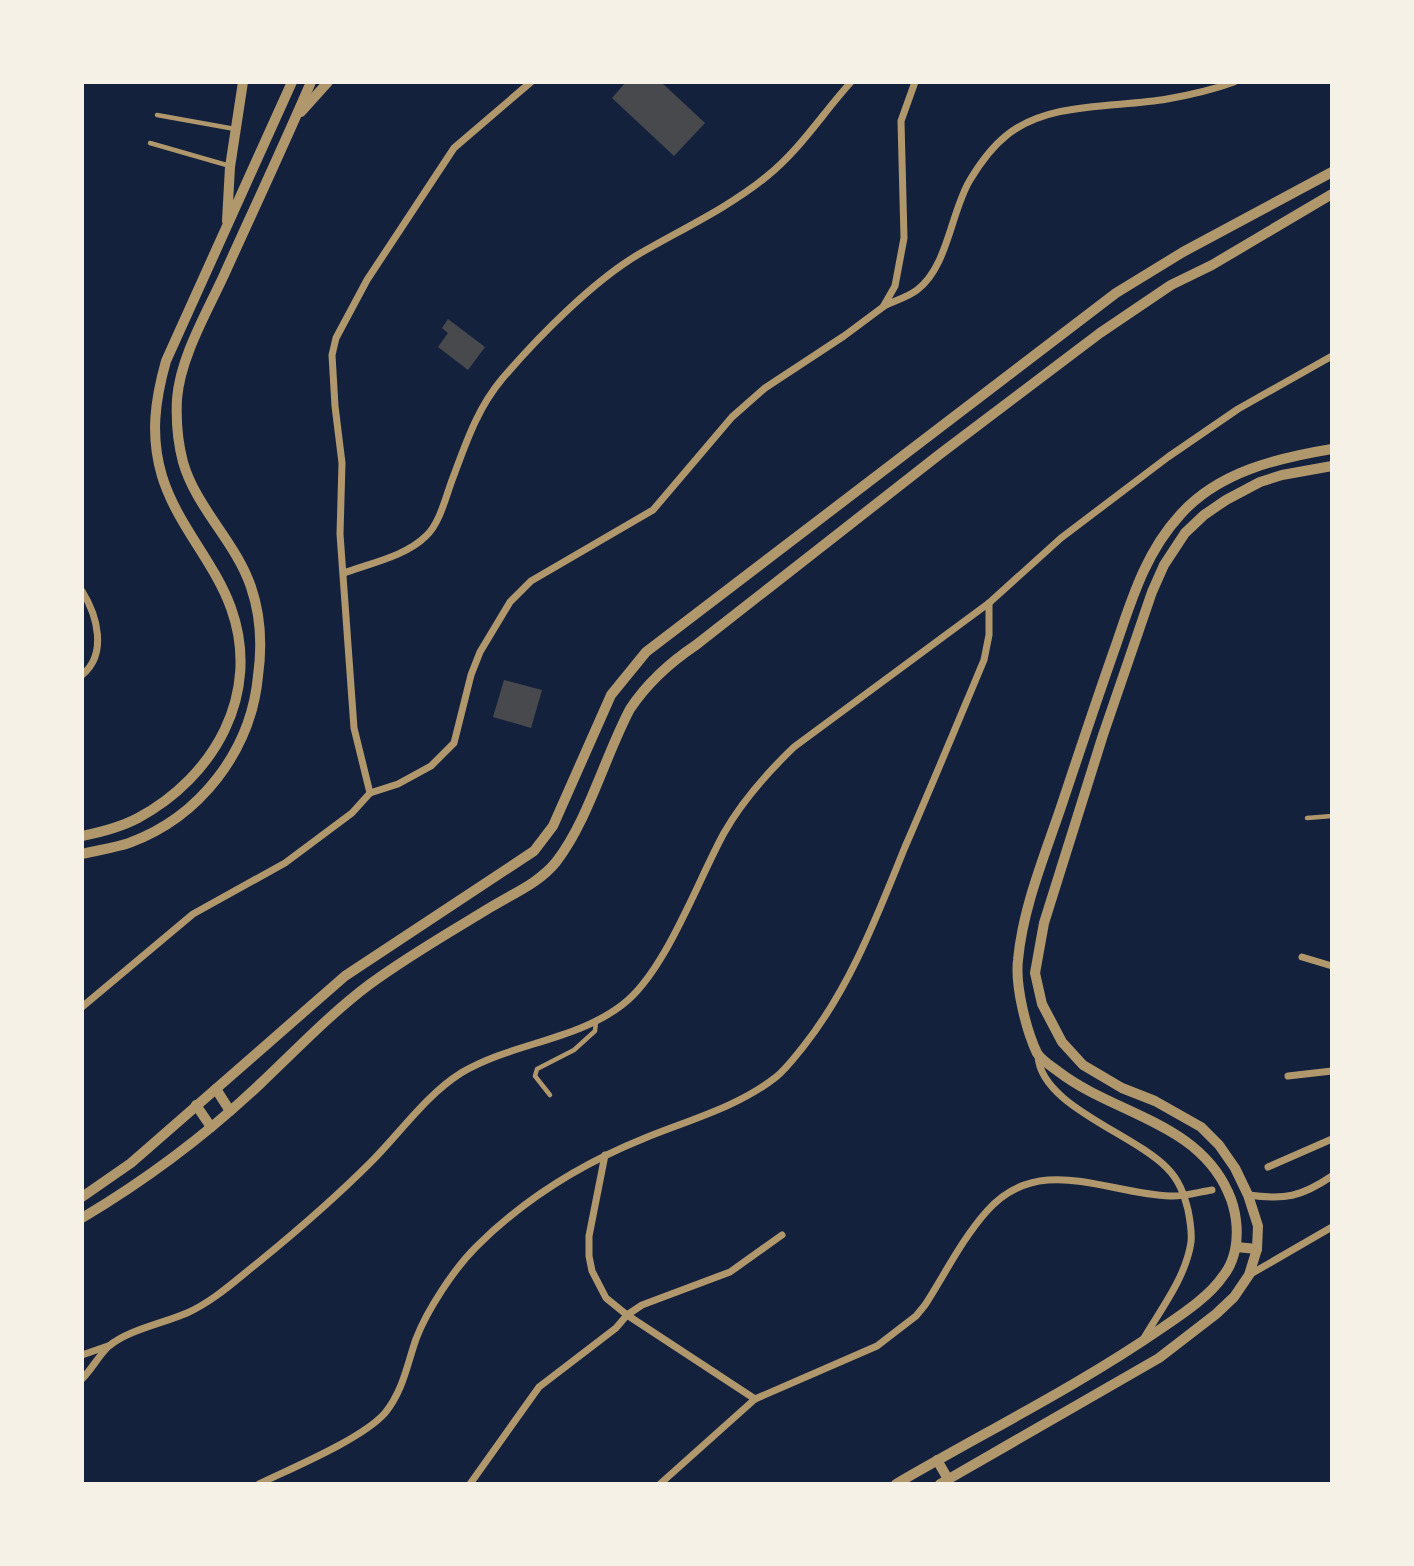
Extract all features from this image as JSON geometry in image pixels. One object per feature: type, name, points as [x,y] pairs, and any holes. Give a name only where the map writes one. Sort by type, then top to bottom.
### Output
[{"type":"street","points":[[226,227],[230,167],[243,82]]},
{"type":"street","points":[[82,836],[110,830],[138,818],[166,799],[208,759],[223,736],[232,714],[239,684],[241,656],[238,632],[219,578],[192,538],[169,495],[162,475],[154,438],[158,389],[166,360],[292,82]]},
{"type":"street","points":[[82,854],[129,842],[152,832],[204,795],[236,751],[254,705],[260,659],[257,606],[250,584],[230,544],[192,485],[183,461],[178,431],[177,398],[183,370],[202,322],[311,82]]},
{"type":"street","points":[[296,117],[328,82]]},
{"type":"street","points":[[370,793],[354,728],[345,573],[340,534],[342,463],[332,368],[336,338],[368,280],[454,148],[531,82]]},
{"type":"street","points":[[345,573],[397,553],[428,535],[446,499],[471,427],[485,402],[502,380],[577,303],[637,255],[709,215],[766,177],[792,155],[851,82]]},
{"type":"street","points":[[883,307],[895,286],[904,238],[901,121],[915,82]]},
{"type":"street","points":[[82,1007],[193,914],[285,863],[352,813],[370,793],[415,777],[431,766],[454,743],[471,675],[480,652],[510,602],[531,581],[653,510],[732,417],[765,388],[844,337],[883,307],[917,290],[929,277],[941,255],[969,181],[1006,136],[1029,120],[1050,113],[1166,100],[1234,82]]},
{"type":"street","points":[[82,1197],[131,1163],[345,976],[534,851],[553,826],[611,695],[646,652],[1116,293],[1182,252],[1332,172]]},
{"type":"street","points":[[82,1219],[132,1189],[211,1127],[368,986],[403,961],[537,881],[569,842],[630,709],[641,692],[671,662],[1100,333],[1171,285],[1332,194]]},
{"type":"street","points":[[82,1354],[109,1346],[206,1303],[312,1217],[370,1163],[436,1092],[463,1073],[530,1044],[596,1021],[623,1005],[642,986],[659,960],[734,816],[768,771],[794,747],[989,603],[1061,538],[1168,457],[1238,409],[1332,356]]},
{"type":"street","points":[[1140,1345],[1187,1257],[1191,1241],[1190,1220],[1184,1194],[1167,1168],[1149,1153],[1066,1101],[1052,1089],[1039,1068],[1018,988],[1020,940],[1091,716],[1136,587],[1159,540],[1182,512],[1218,484],[1271,461],[1332,449]]},
{"type":"street","points":[[937,1460],[944,1481],[1158,1358],[1216,1314],[1234,1297],[1249,1275],[1257,1250],[1258,1226],[1248,1195],[1235,1168],[1202,1126],[1122,1088],[1083,1065],[1062,1042],[1042,1004],[1035,973],[1044,923],[1103,735],[1152,592],[1171,555],[1185,533],[1204,515],[1260,482],[1332,466]]},
{"type":"street","points":[[1136,587],[1152,592]]},
{"type":"street","points":[[82,591],[89,601],[98,630],[97,651],[90,669],[82,675]]},
{"type":"street","points":[[259,1484],[351,1438],[370,1427],[383,1415],[406,1375],[431,1306],[475,1248],[529,1202],[562,1179],[605,1155],[738,1100],[775,1078],[789,1066],[813,1034],[844,983],[877,916],[984,660],[989,635],[989,603]]},
{"type":"street","points":[[1303,957],[1332,966]]},
{"type":"street","points":[[1023,1008],[1042,1004]]},
{"type":"street","points":[[896,1484],[1140,1345],[1180,1316],[1222,1279],[1230,1266],[1236,1247],[1233,1205],[1223,1182],[1200,1152],[1170,1130],[1086,1091],[1038,1056]]},
{"type":"street","points":[[1288,1076],[1332,1071]]},
{"type":"street","points":[[216,1089],[230,1111]]},
{"type":"street","points":[[196,1105],[211,1127]]},
{"type":"street","points":[[1268,1167],[1332,1139]]},
{"type":"street","points":[[605,1155],[589,1236],[589,1256],[592,1271],[606,1298],[755,1399]]},
{"type":"street","points":[[1248,1195],[1274,1199],[1293,1197],[1316,1187],[1332,1175]]},
{"type":"street","points":[[660,1484],[755,1399],[877,1346],[900,1330],[925,1305],[975,1225],[999,1199],[1012,1191],[1026,1185],[1061,1180],[1171,1196],[1212,1190]]},
{"type":"street","points":[[1249,1275],[1332,1227]]},
{"type":"street","points":[[471,1484],[539,1387],[616,1328],[628,1315],[642,1305],[730,1272],[782,1235]]},
{"type":"street","points":[[1236,1247],[1257,1250]]},
{"type":"street","points":[[82,1379],[109,1346]]},
{"type":"lane","points":[[157,115],[236,129]]},
{"type":"lane","points":[[150,143],[230,167]]},
{"type":"lane","points":[[1307,818],[1332,816]]},
{"type":"lane","points":[[550,1095],[536,1076],[537,1069],[573,1050],[595,1031],[596,1021]]},
{"type":"building","points":[[626,82],[661,82],[705,123],[674,156],[612,98]]},
{"type":"building","points":[[448,319],[485,347],[468,370],[438,347],[448,333],[442,328]]},
{"type":"building","points":[[504,680],[542,690],[531,728],[493,717]]}]
